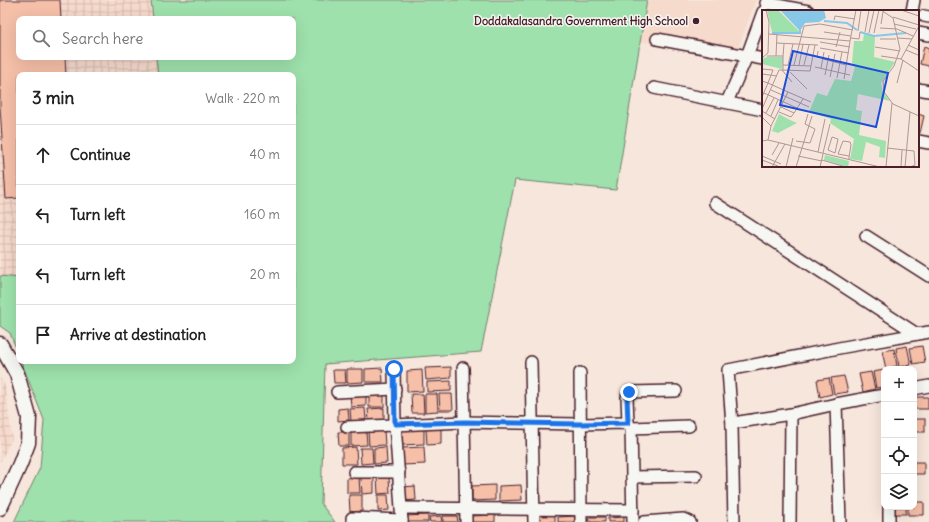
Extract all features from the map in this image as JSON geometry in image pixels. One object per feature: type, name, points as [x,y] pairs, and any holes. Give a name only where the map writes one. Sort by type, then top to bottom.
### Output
[{"type":"main road","points":[[0,344],[17,374],[29,417],[28,443],[0,508]]},
{"type":"street","points":[[912,10],[914,0]]},
{"type":"street","points":[[765,6],[799,10]]},
{"type":"street","points":[[727,102],[748,56],[762,15]]},
{"type":"street","points":[[919,33],[929,35]]},
{"type":"street","points":[[657,39],[762,59]]},
{"type":"street","points":[[654,88],[762,110]]},
{"type":"street","points":[[919,89],[929,91]]},
{"type":"street","points":[[919,141],[929,143]]},
{"type":"street","points":[[715,203],[918,334]]},
{"type":"street","points":[[866,236],[929,276]]},
{"type":"street","points":[[734,522],[732,424],[728,370],[929,332]]},
{"type":"street","points":[[531,362],[534,522]]},
{"type":"street","points":[[463,368],[466,522]]},
{"type":"street","points":[[352,518],[402,521],[395,424],[394,369]]},
{"type":"street","points":[[580,373],[579,424],[581,522]]},
{"type":"street","points":[[917,388],[929,386]]},
{"type":"street","points":[[337,392],[395,389]]},
{"type":"street","points":[[633,522],[630,426],[627,397],[629,392],[676,391]]},
{"type":"street","points":[[732,424],[881,396]]},
{"type":"street","points":[[836,404],[840,522]]},
{"type":"street","points":[[790,414],[790,522]]},
{"type":"street","points":[[347,427],[465,422],[689,426]]},
{"type":"street","points":[[354,472],[399,472]]},
{"type":"street","points":[[632,477],[696,476]]},
{"type":"street","points":[[401,508],[633,510]]},
{"type":"street","points":[[889,510],[889,522]]},
{"type":"street","points":[[644,522],[683,519],[690,522]]},
{"type":"shaded area","points":[[0,0],[151,0],[153,16],[16,16],[16,60],[156,60],[158,72],[16,72],[16,278],[0,276]]},
{"type":"shaded area","name":"Doddakalasandra Government High School","points":[[647,0],[756,0],[733,62],[640,41]]},
{"type":"shaded area","points":[[0,378],[5,386],[12,439],[0,462]]},
{"type":"green space","points":[[151,0],[647,0],[616,190],[515,180],[481,352],[325,364],[321,504],[335,522],[14,522],[40,468],[44,420],[22,364],[296,364],[296,72],[158,72],[156,60],[296,60],[296,16],[153,16]]},
{"type":"green space","points":[[0,276],[16,278],[16,348],[10,333],[0,326]]},
{"type":"building","points":[[0,0],[60,0],[61,16],[16,16],[16,60],[65,60],[66,72],[16,72],[16,198],[6,199],[0,107]]},
{"type":"building","points":[[924,46],[929,48],[929,66],[920,64]]},
{"type":"building","points":[[919,114],[924,116],[919,132]]},
{"type":"building","points":[[907,346],[911,365],[899,366],[896,348]]},
{"type":"building","points":[[922,346],[925,362],[913,364],[910,348]]},
{"type":"building","points":[[894,349],[897,366],[885,366],[882,351]]},
{"type":"building","points":[[451,367],[451,378],[426,380],[425,368]]},
{"type":"building","points":[[382,368],[383,382],[365,382],[365,369]]},
{"type":"building","points":[[347,369],[363,369],[363,382],[347,383]]},
{"type":"building","points":[[333,370],[345,370],[346,383],[334,383]]},
{"type":"building","points":[[422,370],[423,391],[407,392],[407,371]]},
{"type":"building","points":[[881,371],[881,387],[876,388],[873,372]]},
{"type":"building","points":[[871,372],[875,389],[863,392],[859,374]]},
{"type":"building","points":[[844,376],[848,392],[834,394],[831,378]]},
{"type":"building","points":[[829,378],[832,394],[820,397],[817,380]]},
{"type":"building","points":[[451,381],[451,391],[427,392],[427,382]]},
{"type":"building","points":[[384,393],[384,407],[369,407],[369,394]]},
{"type":"building","points":[[366,394],[366,406],[351,407],[350,395]]},
{"type":"building","points":[[411,394],[423,394],[424,413],[412,413]]},
{"type":"building","points":[[425,394],[437,394],[438,411],[425,412]]},
{"type":"building","points":[[439,394],[452,394],[453,410],[440,410]]},
{"type":"building","points":[[917,397],[928,397],[928,409],[917,409]]},
{"type":"building","points":[[348,408],[349,420],[338,421],[338,409]]},
{"type":"building","points":[[365,408],[366,420],[351,421],[350,409]]},
{"type":"building","points":[[384,408],[384,420],[369,421],[368,409]]},
{"type":"building","points":[[917,419],[925,419],[925,432],[917,432]]},
{"type":"building","points":[[424,428],[424,444],[402,445],[401,429]]},
{"type":"building","points":[[441,428],[441,444],[427,445],[426,429]]},
{"type":"building","points":[[384,430],[385,445],[369,446],[368,431]]},
{"type":"building","points":[[366,431],[367,445],[351,446],[351,432]]},
{"type":"building","points":[[338,432],[349,432],[349,446],[339,446]]},
{"type":"building","points":[[356,447],[357,464],[342,464],[342,448]]},
{"type":"building","points":[[386,447],[387,463],[374,464],[374,448]]},
{"type":"building","points":[[424,447],[425,464],[402,465],[402,448]]},
{"type":"building","points":[[360,448],[372,448],[373,463],[361,464]]},
{"type":"building","points":[[917,462],[924,462],[924,474],[917,474]]},
{"type":"building","points":[[359,477],[360,493],[347,493],[347,478]]},
{"type":"building","points":[[374,477],[374,493],[362,494],[361,478]]},
{"type":"building","points":[[377,477],[389,477],[390,493],[378,494]]},
{"type":"building","points":[[495,485],[495,500],[472,501],[472,486]]},
{"type":"building","points":[[521,485],[522,500],[499,501],[499,486]]},
{"type":"building","points":[[415,486],[416,500],[402,501],[402,487]]},
{"type":"building","points":[[349,495],[362,495],[362,511],[350,512]]},
{"type":"building","points":[[378,495],[388,495],[389,510],[378,511]]},
{"type":"building","points":[[917,502],[924,502],[924,515],[908,515],[908,510],[917,510]]},
{"type":"building","points":[[892,510],[906,510],[906,514],[892,514]]},
{"type":"building","points":[[555,514],[555,522],[538,522],[538,515]]},
{"type":"building","points":[[428,515],[428,522],[404,522],[404,516]]},
{"type":"building","points":[[495,515],[495,522],[472,522],[471,516]]},
{"type":"building","points":[[441,516],[442,522],[430,522],[429,517]]},
{"type":"building","points":[[443,516],[457,516],[458,522],[443,522]]},
{"type":"building","points":[[575,516],[575,522],[558,522],[558,517]]},
{"type":"building","points":[[589,517],[605,517],[605,522],[590,522]]},
{"type":"building","points":[[624,517],[624,522],[608,522],[608,518]]},
{"type":"place","name":"Doddakalasandra Government High School","points":[[696,21]]},
{"type":"route","points":[[394,369],[395,424],[465,422],[579,424],[628,423],[627,397],[629,392]]}]
